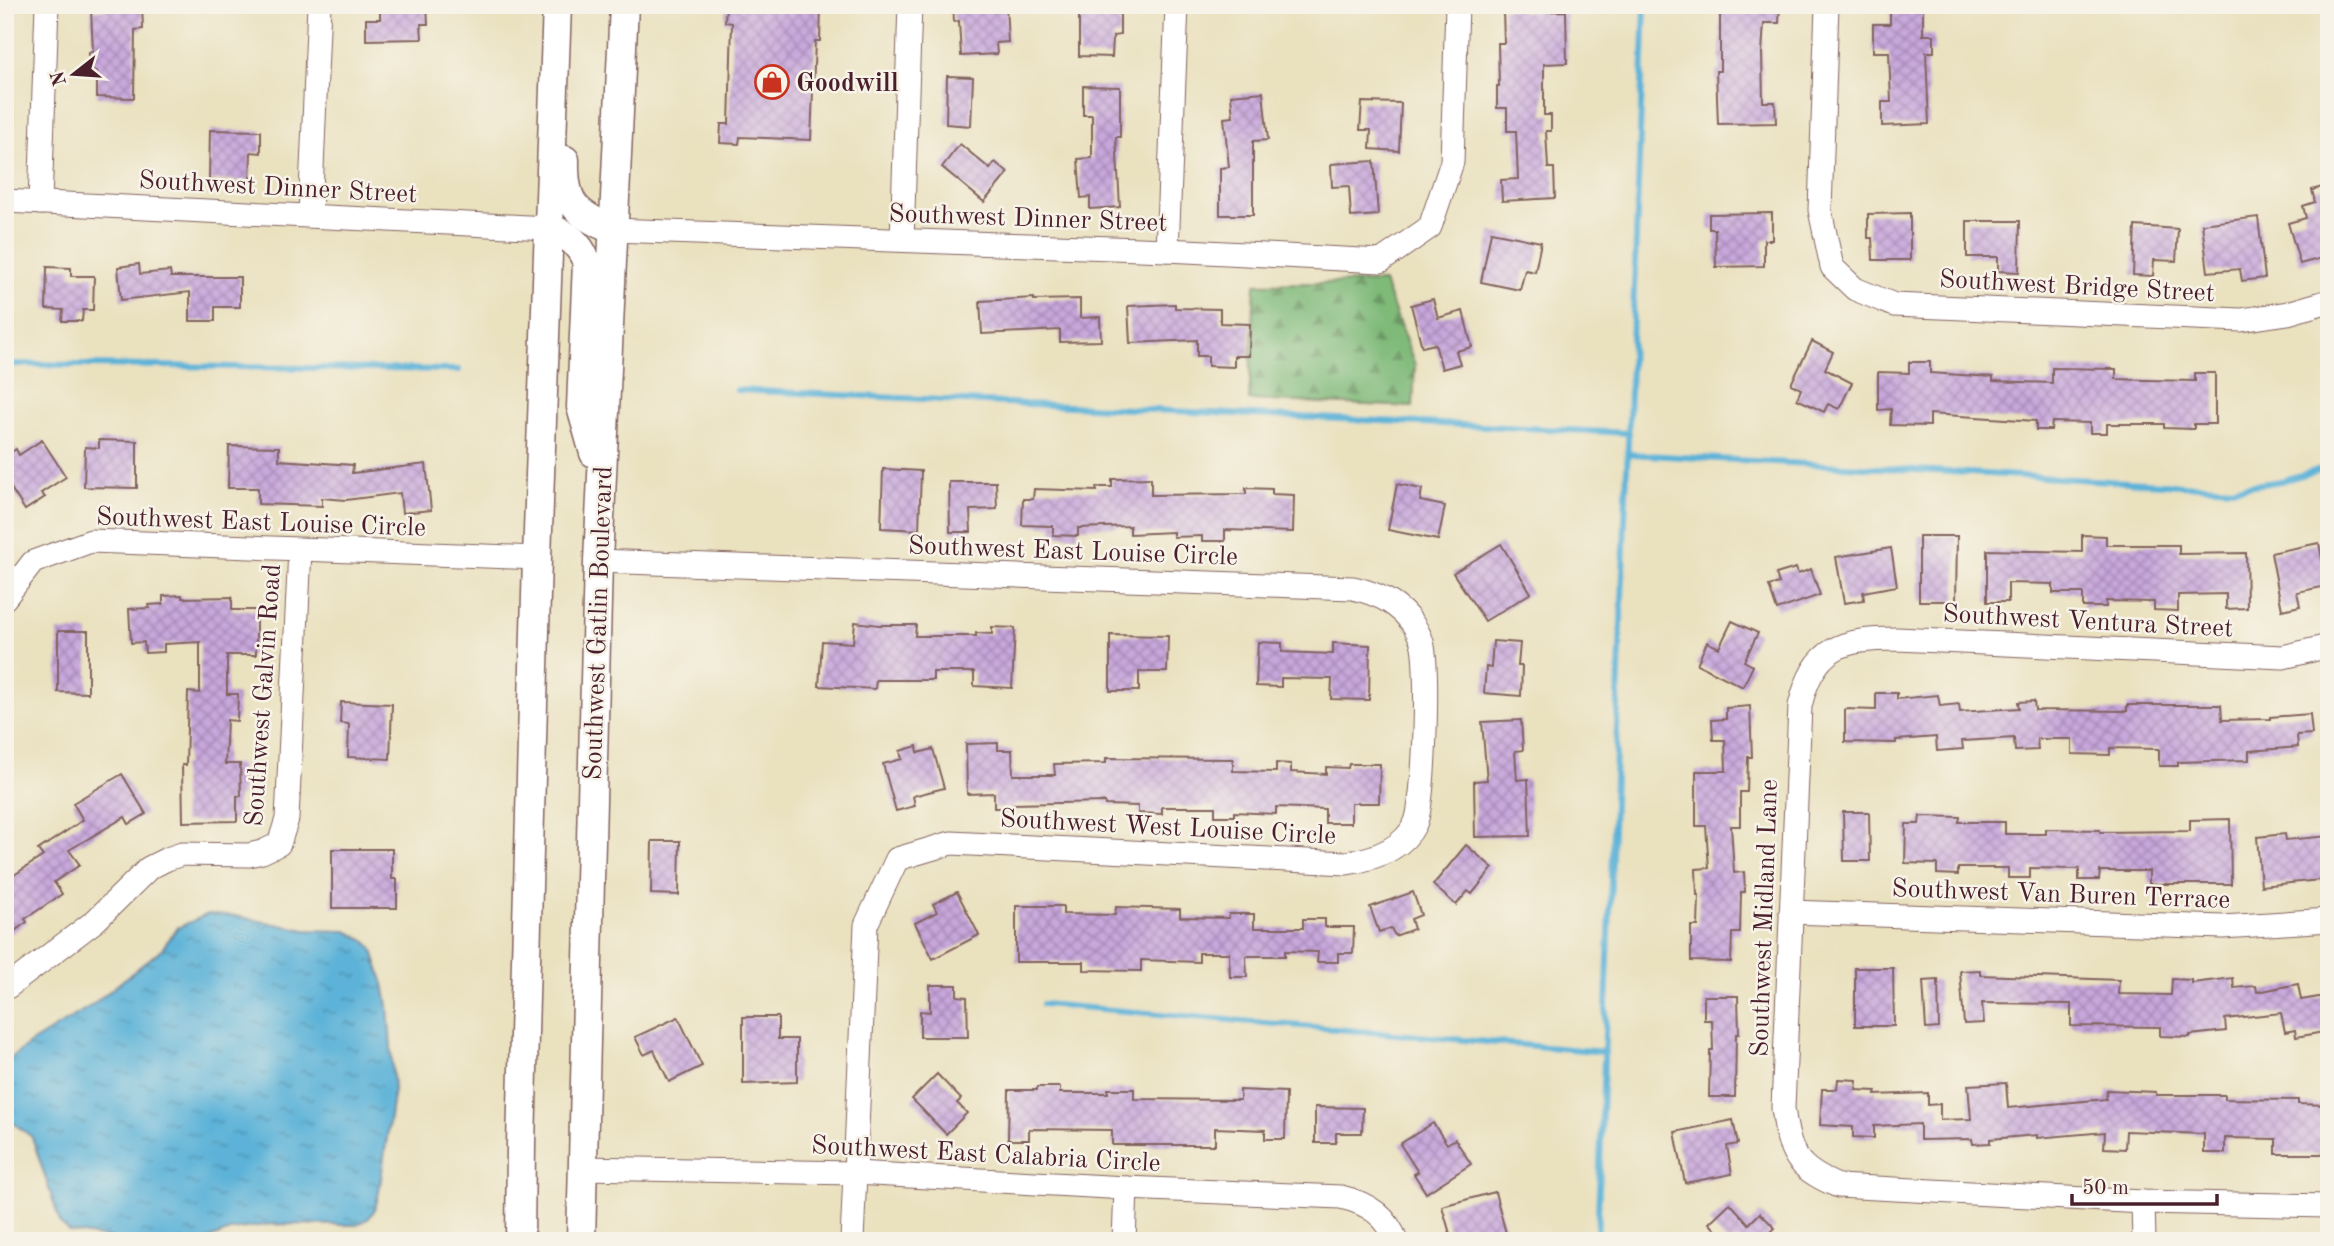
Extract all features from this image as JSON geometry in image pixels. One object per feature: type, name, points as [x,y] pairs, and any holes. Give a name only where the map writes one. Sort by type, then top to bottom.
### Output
[{"type":"main road","points":[[520,1241],[537,558],[556,5]]},
{"type":"main road","points":[[556,5],[569,44],[565,187],[569,199],[589,220],[613,230]]},
{"type":"main road","name":"Southwest Gatlin Boulevard","points":[[582,1241],[598,561],[624,5]]},
{"type":"main road","points":[[616,166],[629,120],[635,5]]},
{"type":"main road","points":[[548,228],[559,231],[576,242],[587,262],[581,407],[601,475]]},
{"type":"street","points":[[40,202],[47,5]]},
{"type":"street","points":[[310,215],[319,5]]},
{"type":"street","points":[[902,240],[910,5]]},
{"type":"street","points":[[1167,250],[1177,5]]},
{"type":"street","name":"Southwest Dinner Street","points":[[613,230],[1167,250],[1381,261],[1430,227],[1452,162],[1457,5]]},
{"type":"street","name":"Southwest Bridge Street","points":[[1827,5],[1819,210],[1832,267],[1855,289],[1894,304],[2241,320],[2288,313],[2329,301]]},
{"type":"street","name":"Southwest Dinner Street","points":[[5,201],[548,228]]},
{"type":"street","name":"Southwest East Louise Circle","points":[[5,598],[33,562],[91,541],[537,558]]},
{"type":"street","name":"Southwest Galvin Road","points":[[5,989],[95,921],[149,868],[182,854],[249,855],[279,844],[287,819],[300,550]]},
{"type":"street","name":"Southwest East Louise Circle","points":[[598,561],[1364,591],[1376,594],[1405,614],[1422,642],[1424,743]]},
{"type":"street","name":"Southwest Ventura Street","points":[[1844,643],[1862,639],[1896,639],[2283,657],[2329,646]]},
{"type":"street","name":"Southwest Midland Lane","points":[[1844,643],[1816,666],[1804,689],[1800,706],[1783,1108],[1786,1129],[1797,1159],[1808,1171],[1838,1186],[2143,1202]]},
{"type":"street","name":"Southwest West Louise Circle","points":[[855,1173],[866,925],[897,859],[951,843],[1347,863],[1377,857],[1392,848],[1415,825],[1419,812],[1424,743]]},
{"type":"street","name":"Southwest Van Buren Terrace","points":[[1791,912],[2209,927],[2329,920]]},
{"type":"street","name":"Southwest East Calabria Circle","points":[[582,1168],[855,1173],[1341,1197],[1357,1201],[1382,1216],[1396,1241]]},
{"type":"street","points":[[852,1241],[855,1173]]},
{"type":"street","points":[[1124,1241],[1126,1188]]},
{"type":"street","points":[[2144,1241],[2143,1202],[2329,1206]]},
{"type":"green space","points":[[1384,282],[1415,365],[1413,407],[1249,400],[1255,284]]},
{"type":"water","points":[[208,914],[236,916],[305,930],[347,931],[365,940],[372,948],[388,1006],[394,1089],[375,1209],[369,1218],[357,1225],[271,1224],[232,1230],[205,1241],[126,1241],[70,1232],[61,1225],[32,1137],[8,1119],[5,1113],[5,1063],[28,1045],[92,1005],[162,949],[177,928]]},
{"type":"building","points":[[107,5],[142,5],[143,29],[135,30],[134,98],[97,97],[97,71],[89,71],[89,52],[93,52],[91,10],[107,9]]},
{"type":"building","points":[[380,5],[427,5],[428,24],[421,24],[422,39],[366,40],[366,19],[380,19]]},
{"type":"building","name":"Goodwill","points":[[726,5],[821,5],[820,41],[815,41],[811,140],[740,137],[739,144],[720,143],[721,124],[729,124],[732,23],[725,22]]},
{"type":"building","points":[[953,5],[1006,5],[1008,42],[996,43],[997,54],[961,56],[959,21],[954,22]]},
{"type":"building","points":[[1720,5],[1780,5],[1779,23],[1764,23],[1762,52],[1763,102],[1775,102],[1776,123],[1718,124],[1716,71],[1720,71]]},
{"type":"building","points":[[1890,5],[1923,5],[1923,35],[1934,35],[1934,52],[1926,52],[1929,124],[1882,126],[1882,102],[1891,102],[1889,52],[1873,52],[1873,24],[1890,24]]},
{"type":"building","points":[[1522,8],[1522,12],[1566,11],[1567,63],[1544,64],[1544,115],[1551,115],[1551,131],[1546,131],[1548,168],[1554,168],[1555,198],[1502,201],[1501,180],[1518,179],[1516,131],[1507,131],[1507,108],[1497,108],[1498,43],[1504,43],[1503,9]]},
{"type":"building","points":[[1079,11],[1120,11],[1120,35],[1113,36],[1112,57],[1079,56]]},
{"type":"building","points":[[947,76],[973,77],[971,126],[946,124]]},
{"type":"building","points":[[1083,86],[1120,87],[1120,137],[1116,137],[1120,207],[1090,209],[1090,197],[1081,198],[1078,159],[1092,158],[1092,115],[1083,115]]},
{"type":"building","points":[[1263,92],[1268,140],[1253,141],[1253,215],[1220,215],[1220,168],[1229,167],[1224,118],[1233,117],[1231,95]]},
{"type":"building","points":[[1362,102],[1401,103],[1399,151],[1370,149],[1371,130],[1360,130]]},
{"type":"building","points":[[210,130],[261,131],[261,153],[251,152],[250,181],[209,180]]},
{"type":"building","points":[[960,144],[990,169],[995,162],[1008,173],[984,202],[942,167]]},
{"type":"building","points":[[1374,161],[1378,215],[1351,217],[1349,186],[1332,187],[1331,164]]},
{"type":"building","points":[[2329,185],[2329,256],[2300,264],[2288,223],[2306,218],[2303,206],[2315,202],[2312,190]]},
{"type":"building","points":[[1772,213],[1772,240],[1764,240],[1764,266],[1716,267],[1715,229],[1709,229],[1709,214]]},
{"type":"building","points":[[1910,213],[1910,260],[1873,260],[1872,238],[1868,238],[1868,214]]},
{"type":"building","points":[[2258,217],[2265,278],[2242,281],[2240,269],[2208,272],[2202,224]]},
{"type":"building","points":[[1967,221],[2020,221],[2019,272],[1998,271],[1998,257],[1967,257]]},
{"type":"building","points":[[2135,226],[2178,229],[2176,261],[2154,260],[2153,276],[2133,275]]},
{"type":"building","points":[[1491,232],[1541,242],[1535,272],[1525,270],[1520,290],[1481,282]]},
{"type":"building","points":[[139,264],[140,274],[170,271],[171,277],[240,277],[240,307],[215,307],[215,321],[190,321],[190,292],[121,300],[118,267]]},
{"type":"building","points":[[47,267],[71,268],[71,276],[94,276],[93,310],[83,310],[82,321],[62,321],[63,310],[46,309]]},
{"type":"building","points":[[1080,299],[1080,318],[1100,317],[1101,341],[1060,342],[1060,330],[982,334],[980,301]]},
{"type":"building","points":[[1433,299],[1438,318],[1463,311],[1472,347],[1456,351],[1460,364],[1442,369],[1435,344],[1422,347],[1411,305]]},
{"type":"building","points":[[1175,304],[1175,308],[1220,309],[1220,323],[1250,324],[1249,356],[1234,356],[1234,367],[1208,366],[1208,356],[1197,356],[1197,340],[1130,343],[1128,306]]},
{"type":"building","points":[[1812,341],[1833,352],[1825,369],[1852,383],[1839,409],[1828,404],[1824,412],[1797,399],[1801,389],[1791,384]]},
{"type":"building","points":[[1909,362],[1930,362],[1930,373],[1993,377],[1993,381],[2052,383],[2052,368],[2116,369],[2116,379],[2145,380],[2195,381],[2195,373],[2215,373],[2215,424],[2194,424],[2194,429],[2164,428],[2164,424],[2107,424],[2107,433],[2090,433],[2090,423],[2052,422],[2051,430],[2036,430],[2036,421],[1930,414],[1930,426],[1890,425],[1891,409],[1878,410],[1878,372],[1909,373]]},
{"type":"building","points":[[42,440],[66,477],[41,493],[45,497],[25,510],[5,479],[5,457],[16,449],[19,455]]},
{"type":"building","points":[[99,440],[137,441],[137,488],[84,487],[85,447],[99,448]]},
{"type":"building","points":[[229,446],[279,447],[279,460],[353,465],[352,473],[426,464],[431,510],[402,513],[400,493],[346,500],[322,498],[322,506],[258,504],[258,488],[228,488]]},
{"type":"building","points":[[883,469],[921,471],[919,530],[881,528]]},
{"type":"building","points":[[1151,478],[1151,495],[1246,494],[1246,488],[1272,489],[1272,494],[1294,495],[1293,532],[1225,530],[1225,541],[1202,541],[1202,536],[1173,537],[1173,532],[1130,534],[1130,526],[1078,528],[1078,536],[1053,535],[1053,526],[1022,525],[1023,499],[1033,499],[1034,489],[1097,491],[1096,487],[1112,487],[1112,479]]},
{"type":"building","points":[[949,482],[996,482],[997,509],[970,510],[971,532],[950,532]]},
{"type":"building","points":[[1397,484],[1422,489],[1420,501],[1445,506],[1438,540],[1388,530]]},
{"type":"building","points":[[2082,535],[2106,536],[2106,545],[2179,545],[2179,554],[2246,553],[2247,608],[2226,609],[2226,594],[2178,595],[2178,611],[2154,610],[2154,602],[2106,601],[2106,607],[2083,607],[2083,593],[2053,593],[2053,584],[2008,583],[2008,602],[1987,602],[1987,550],[2082,552]]},
{"type":"building","points":[[1919,536],[1957,536],[1956,601],[1919,601]]},
{"type":"building","points":[[2319,543],[2327,586],[2297,592],[2300,606],[2282,610],[2271,553]]},
{"type":"building","points":[[1501,544],[1531,593],[1485,621],[1453,573]]},
{"type":"building","points":[[1891,548],[1897,586],[1863,592],[1864,600],[1844,603],[1836,557]]},
{"type":"building","points":[[1796,568],[1798,574],[1811,569],[1820,595],[1777,610],[1769,586],[1779,583],[1776,574]]},
{"type":"building","points":[[182,595],[182,598],[232,597],[232,610],[256,610],[256,655],[227,655],[227,694],[238,694],[237,721],[227,720],[225,764],[240,764],[241,796],[237,796],[237,821],[183,822],[182,765],[186,765],[188,692],[200,693],[200,642],[164,644],[164,652],[145,653],[144,642],[131,643],[129,609],[150,608],[149,605],[163,604],[163,596]]},
{"type":"building","points":[[1732,621],[1758,633],[1744,661],[1753,666],[1743,687],[1697,664],[1707,642],[1719,648]]},
{"type":"building","points":[[855,622],[916,625],[915,636],[976,636],[976,633],[992,634],[992,627],[1015,628],[1012,688],[974,686],[974,672],[933,672],[933,680],[876,680],[875,689],[819,686],[822,641],[853,643]]},
{"type":"building","points":[[58,631],[88,631],[88,693],[58,692]]},
{"type":"building","points":[[1110,635],[1168,636],[1167,672],[1139,672],[1139,691],[1110,691]]},
{"type":"building","points":[[1493,641],[1520,643],[1518,666],[1522,666],[1521,696],[1484,693],[1486,667],[1491,668]]},
{"type":"building","points":[[1258,642],[1282,643],[1282,652],[1333,654],[1333,643],[1370,645],[1369,700],[1331,699],[1332,679],[1281,678],[1281,687],[1256,686]]},
{"type":"building","points":[[1876,693],[1897,693],[1897,699],[1938,695],[1940,706],[1959,704],[1960,712],[2019,708],[2018,702],[2034,701],[2035,710],[2127,711],[2127,705],[2221,705],[2222,720],[2270,719],[2310,714],[2312,734],[2297,735],[2298,747],[2249,751],[2249,760],[2178,762],[2178,766],[2159,766],[2159,749],[2110,748],[2110,755],[2072,754],[2072,739],[2037,739],[2038,750],[2015,751],[2014,738],[1962,741],[1963,749],[1937,751],[1936,737],[1896,740],[1896,743],[1845,742],[1845,709],[1876,710]]},
{"type":"building","points":[[341,702],[392,704],[390,759],[348,757],[349,724],[340,723]]},
{"type":"building","points":[[1750,706],[1752,757],[1748,757],[1747,792],[1740,792],[1740,826],[1731,826],[1734,873],[1744,872],[1745,892],[1741,892],[1740,933],[1732,933],[1731,962],[1691,961],[1691,926],[1698,926],[1696,869],[1709,868],[1706,826],[1696,826],[1696,771],[1726,771],[1725,740],[1713,740],[1712,720],[1726,719],[1726,708]]},
{"type":"building","points":[[1521,720],[1523,750],[1515,751],[1517,780],[1528,779],[1530,836],[1475,837],[1474,781],[1487,780],[1482,722]]},
{"type":"building","points":[[998,743],[998,750],[1012,750],[1013,775],[1055,775],[1054,764],[1106,763],[1106,758],[1233,759],[1233,771],[1276,772],[1276,763],[1291,764],[1291,772],[1326,774],[1326,767],[1348,768],[1349,764],[1380,764],[1379,803],[1351,803],[1351,823],[1325,823],[1325,809],[1276,807],[1276,814],[1234,812],[1234,816],[1215,816],[1215,807],[1162,807],[1162,814],[1138,813],[1138,806],[1105,805],[1105,802],[1013,804],[1013,808],[994,808],[994,793],[967,794],[966,744]]},
{"type":"building","points":[[917,746],[918,753],[933,749],[944,788],[913,796],[915,806],[896,811],[883,764],[902,759],[900,751]]},
{"type":"building","points":[[122,774],[146,814],[129,824],[125,817],[69,850],[80,865],[54,882],[62,894],[25,919],[27,922],[5,938],[5,881],[43,856],[38,850],[83,820],[73,803]]},
{"type":"building","points":[[1843,812],[1869,812],[1870,861],[1844,861]]},
{"type":"building","points":[[1920,816],[1960,817],[1959,822],[2005,822],[2005,834],[2046,834],[2046,829],[2100,832],[2190,831],[2190,820],[2230,819],[2231,884],[2149,884],[2149,871],[2100,871],[2099,880],[2079,880],[2079,869],[2030,868],[2030,878],[2008,878],[2008,868],[1958,868],[1958,875],[1937,874],[1937,864],[1905,863],[1906,824],[1919,824]]},
{"type":"building","points":[[2285,834],[2286,840],[2329,836],[2329,879],[2261,886],[2257,837]]},
{"type":"building","points":[[652,841],[680,841],[679,895],[651,894]]},
{"type":"building","points":[[1466,845],[1493,868],[1472,894],[1468,891],[1456,905],[1433,885]]},
{"type":"building","points":[[332,849],[392,849],[392,879],[397,879],[397,908],[332,908]]},
{"type":"building","points":[[957,892],[979,935],[933,959],[915,923],[937,912],[933,904]]},
{"type":"building","points":[[1413,892],[1421,915],[1411,919],[1414,929],[1395,936],[1391,928],[1379,932],[1370,907]]},
{"type":"building","points":[[1016,906],[1063,906],[1063,914],[1115,915],[1116,907],[1180,909],[1180,917],[1229,918],[1229,914],[1254,914],[1254,928],[1303,928],[1303,919],[1325,919],[1325,927],[1354,927],[1353,953],[1338,953],[1338,962],[1317,962],[1318,952],[1285,951],[1285,956],[1246,956],[1247,977],[1230,977],[1229,953],[1199,953],[1199,962],[1141,960],[1141,971],[1084,970],[1084,962],[1016,962]]},
{"type":"building","points":[[1855,968],[1893,968],[1894,1026],[1855,1026]]},
{"type":"building","points":[[1980,970],[1980,975],[2119,980],[2118,994],[2171,995],[2172,979],[2192,980],[2192,983],[2233,978],[2234,988],[2256,986],[2257,992],[2298,984],[2301,1000],[2325,996],[2329,1031],[2296,1037],[2295,1030],[2285,1032],[2281,1013],[2225,1019],[2226,1031],[2190,1037],[2160,1036],[2160,1027],[2071,1026],[2071,1004],[1982,1003],[1984,1023],[1964,1024],[1960,971]]},
{"type":"building","points":[[1938,980],[1939,1028],[1926,1029],[1923,981]]},
{"type":"building","points":[[930,985],[957,985],[957,996],[967,997],[968,1037],[920,1037],[920,1011],[930,1012]]},
{"type":"building","points":[[1704,996],[1738,996],[1739,1034],[1736,1034],[1735,1097],[1709,1097],[1710,1050],[1713,1050],[1712,1020],[1704,1020]]},
{"type":"building","points":[[678,1017],[702,1066],[669,1082],[654,1050],[644,1055],[635,1037]]},
{"type":"building","points":[[743,1017],[778,1017],[778,1039],[797,1039],[797,1082],[743,1084]]},
{"type":"building","points":[[937,1074],[961,1099],[957,1103],[967,1113],[946,1134],[912,1099]]},
{"type":"building","points":[[1838,1079],[1857,1080],[1856,1090],[1876,1091],[1875,1095],[1928,1093],[1928,1105],[1940,1104],[1940,1120],[1971,1119],[1968,1085],[2006,1083],[2008,1108],[2106,1099],[2107,1090],[2156,1092],[2156,1095],[2225,1095],[2225,1099],[2298,1100],[2298,1104],[2329,1105],[2329,1154],[2276,1154],[2276,1139],[2225,1138],[2225,1153],[2204,1153],[2204,1134],[2126,1131],[2125,1149],[2104,1148],[2105,1132],[1990,1139],[1990,1143],[1973,1144],[1972,1139],[1920,1140],[1920,1124],[1874,1126],[1874,1138],[1853,1137],[1853,1127],[1820,1125],[1822,1089],[1837,1089]]},
{"type":"building","points":[[1037,1087],[1060,1087],[1060,1093],[1108,1093],[1108,1089],[1134,1089],[1134,1099],[1240,1100],[1240,1090],[1286,1092],[1285,1139],[1265,1139],[1265,1130],[1215,1128],[1215,1145],[1112,1145],[1112,1130],[1029,1129],[1029,1140],[1008,1140],[1009,1090],[1037,1090]]},
{"type":"building","points":[[1315,1107],[1363,1108],[1362,1133],[1336,1133],[1336,1143],[1315,1143]]},
{"type":"building","points":[[1733,1120],[1738,1144],[1727,1146],[1732,1174],[1685,1183],[1675,1132]]},
{"type":"building","points":[[1433,1123],[1447,1144],[1455,1139],[1471,1164],[1426,1193],[1414,1174],[1418,1172],[1400,1144]]},
{"type":"building","points":[[1495,1192],[1508,1241],[1452,1241],[1442,1206]]},
{"type":"building","points":[[1730,1203],[1749,1224],[1760,1213],[1775,1228],[1764,1239],[1766,1241],[1726,1241],[1709,1223]]},
{"type":"waterway","points":[[1597,1241],[1645,5]]},
{"type":"waterway","points":[[5,364],[459,370]]},
{"type":"waterway","points":[[737,390],[1629,433]]},
{"type":"waterway","points":[[1628,454],[2234,488],[2281,481],[2329,467]]},
{"type":"waterway","points":[[1043,1004],[1605,1052]]},
{"type":"place","name":"Goodwill","points":[[772,82]]}]
